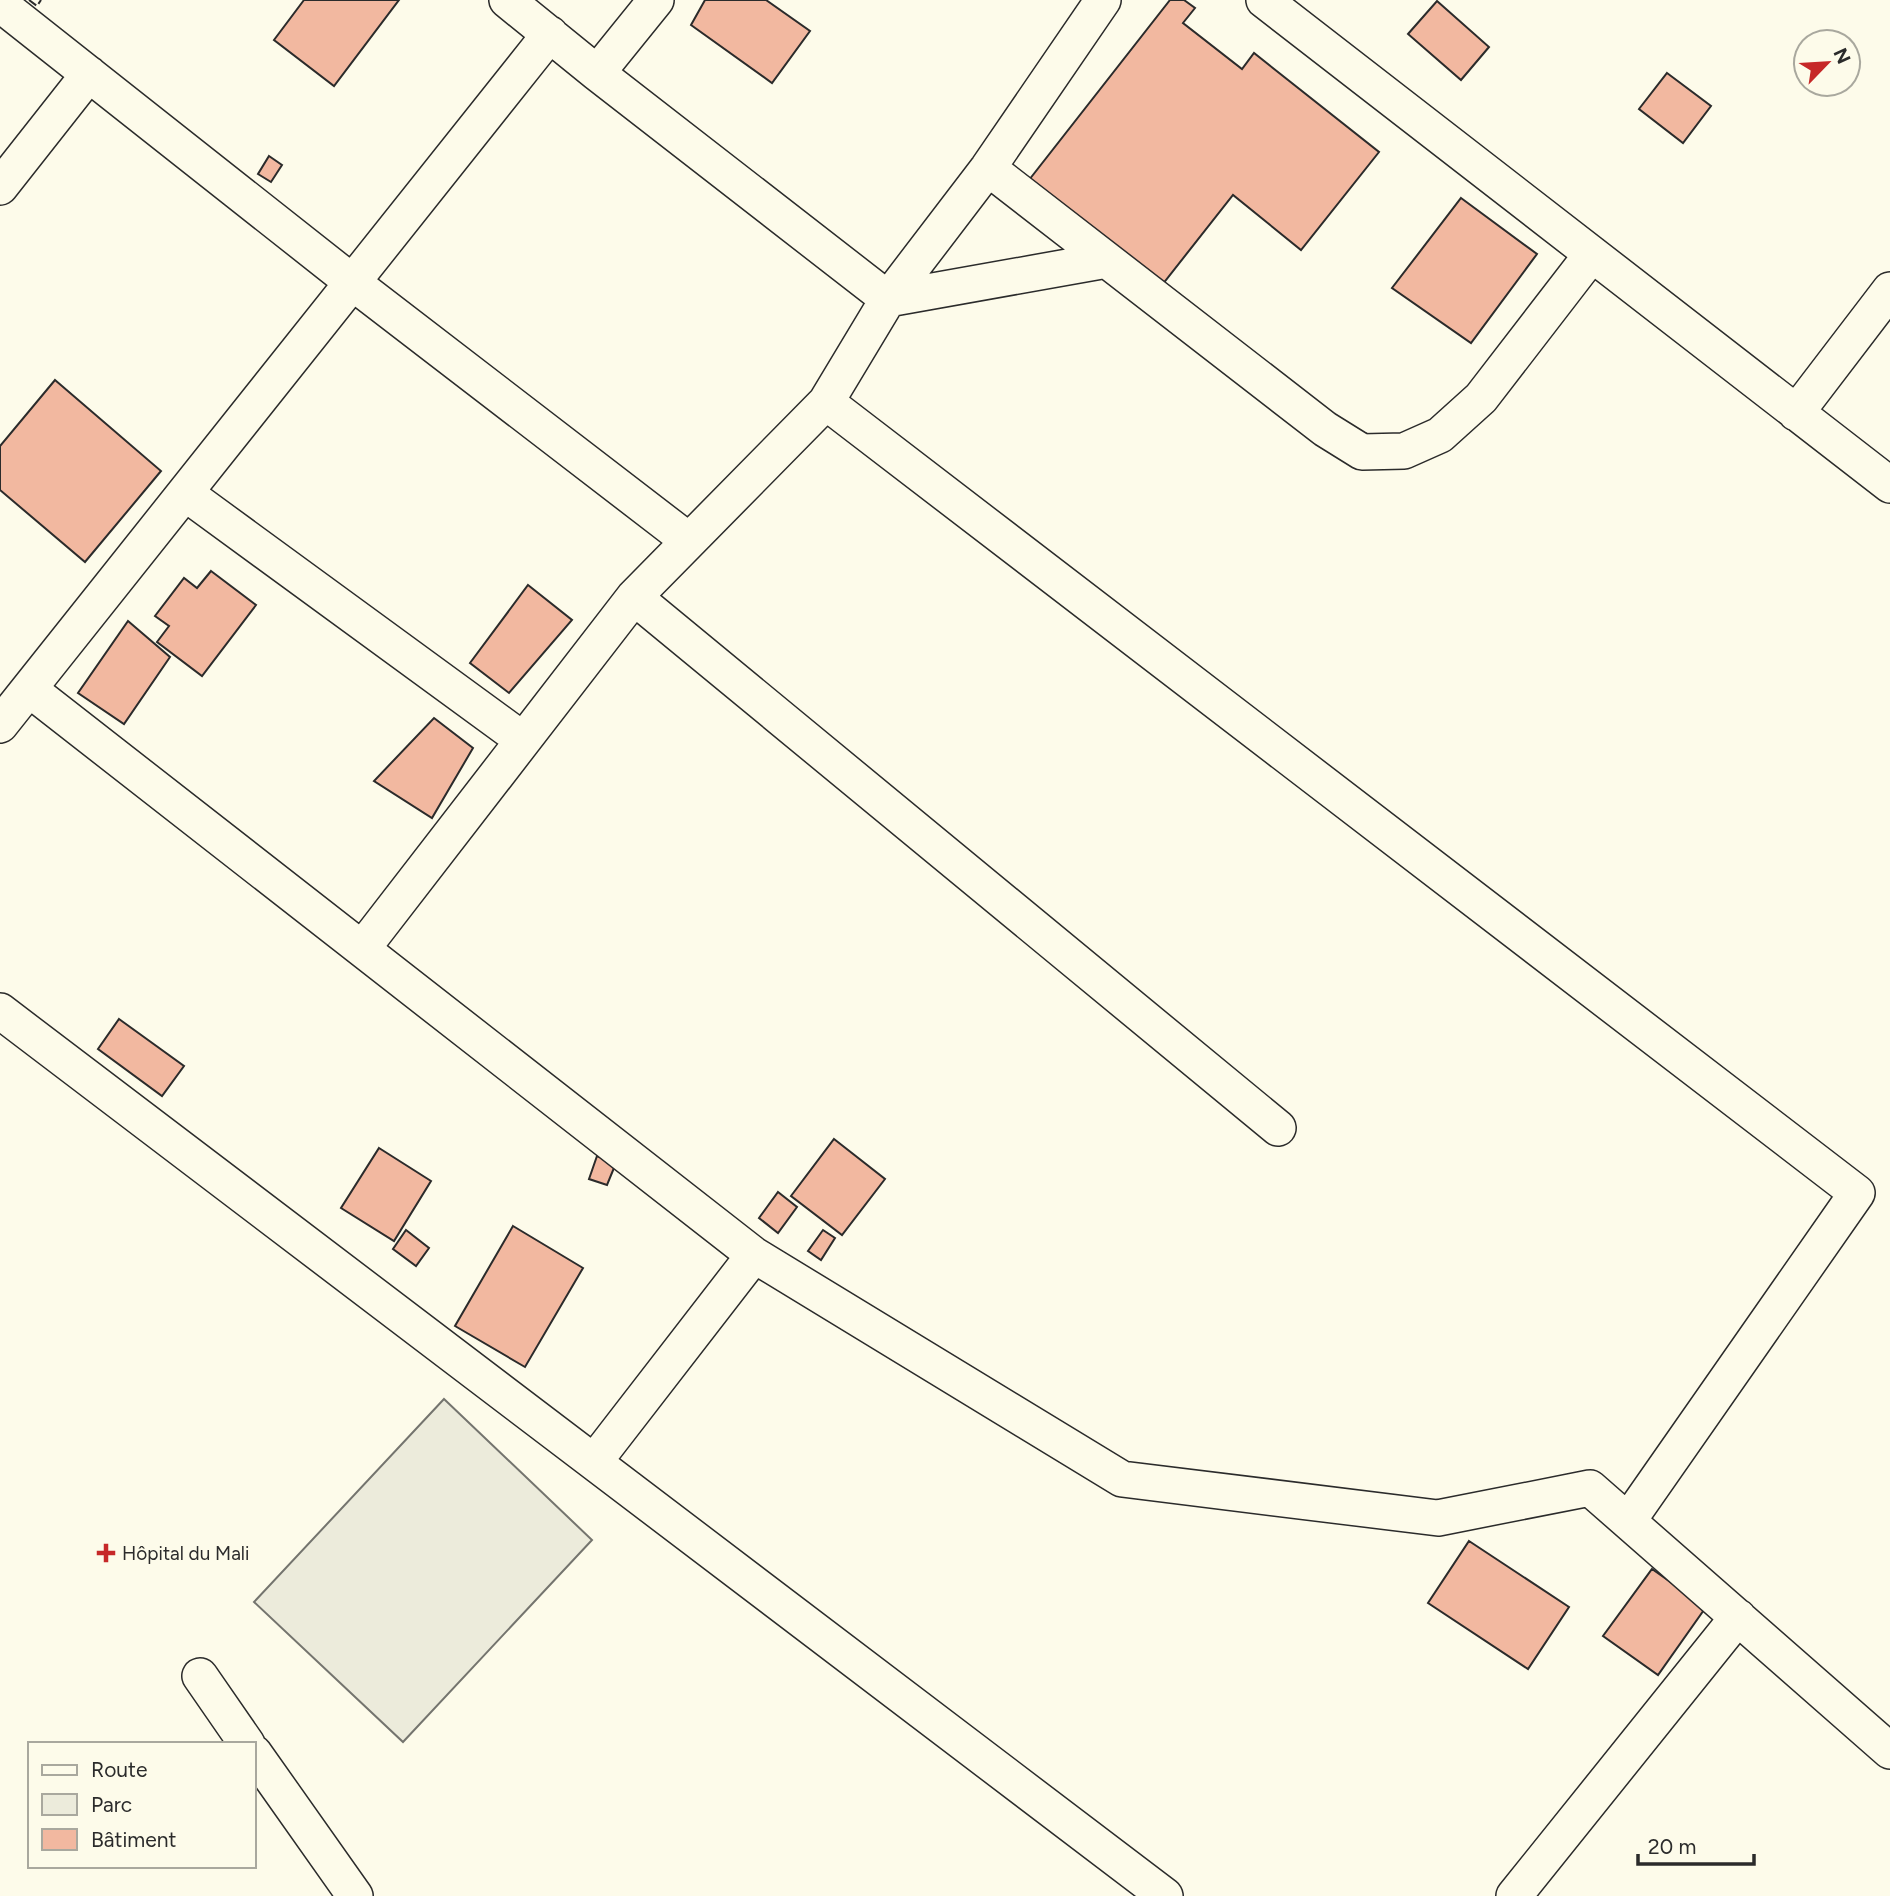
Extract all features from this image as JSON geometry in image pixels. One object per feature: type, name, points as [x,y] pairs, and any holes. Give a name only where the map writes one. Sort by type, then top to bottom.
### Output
[{"type":"street","points":[[507,0],[888,299],[1107,260]]},
{"type":"street","points":[[597,73],[656,0]]},
{"type":"street","points":[[362,948],[634,597],[826,402],[888,299],[988,168],[1103,0]]},
{"type":"street","points":[[1264,0],[1890,485]]},
{"type":"street","points":[[0,4],[352,282],[689,541]]},
{"type":"street","points":[[0,725],[550,34]]},
{"type":"street","points":[[0,187],[89,74]]},
{"type":"street","points":[[988,168],[1325,429],[1362,452],[1404,451],[1440,435],[1481,398],[1592,254]]},
{"type":"street","points":[[1796,413],[1890,290]]},
{"type":"street","points":[[826,402],[1857,1193],[1628,1521]]},
{"type":"street","points":[[185,493],[523,740]]},
{"type":"street","points":[[634,597],[1278,1128]]},
{"type":"street","points":[[29,689],[754,1255],[1122,1479],[1438,1518],[1590,1488],[1890,1751]]},
{"type":"street","points":[[0,1011],[1165,1896]]},
{"type":"street","points":[[594,1462],[754,1255]]},
{"type":"street","points":[[1514,1896],[1738,1617]]},
{"type":"street","points":[[200,1676],[246,1742]]},
{"type":"street","points":[[256,1756],[355,1896]]},
{"type":"green space","points":[[444,1399],[592,1540],[403,1742],[254,1602]]},
{"type":"building","points":[[304,0],[399,0],[334,86],[274,40]]},
{"type":"building","points":[[705,0],[766,0],[810,31],[772,83],[691,25]]},
{"type":"building","points":[[1170,0],[1184,0],[1195,8],[1183,23],[1242,69],[1254,53],[1379,152],[1301,250],[1233,195],[1162,285],[1029,180]]},
{"type":"building","points":[[1437,1],[1489,47],[1461,80],[1408,34]]},
{"type":"building","points":[[1667,73],[1711,106],[1683,143],[1639,109]]},
{"type":"building","points":[[269,156],[282,165],[271,182],[258,174]]},
{"type":"building","points":[[1461,198],[1537,254],[1471,343],[1392,288]]},
{"type":"building","points":[[55,380],[161,471],[85,562],[0,490],[0,446]]},
{"type":"building","points":[[211,571],[256,605],[202,676],[157,642],[169,626],[155,616],[184,578],[197,588]]},
{"type":"building","points":[[528,585],[572,620],[509,693],[470,663]]},
{"type":"building","points":[[128,621],[170,657],[124,724],[78,693]]},
{"type":"building","points":[[434,718],[473,748],[432,818],[374,781]]},
{"type":"building","points":[[119,1019],[184,1066],[162,1096],[98,1049]]},
{"type":"building","points":[[834,1139],[885,1179],[842,1235],[791,1196]]},
{"type":"building","points":[[379,1148],[431,1181],[394,1241],[341,1208]]},
{"type":"building","points":[[597,1156],[616,1163],[607,1185],[589,1179]]},
{"type":"building","points":[[778,1192],[797,1207],[778,1233],[759,1218]]},
{"type":"building","points":[[513,1226],[583,1268],[525,1367],[455,1326]]},
{"type":"building","points":[[406,1230],[429,1248],[416,1266],[393,1249]]},
{"type":"building","points":[[823,1230],[835,1238],[821,1260],[808,1251]]},
{"type":"building","points":[[1469,1541],[1569,1607],[1528,1669],[1428,1603]]},
{"type":"building","points":[[1652,1569],[1706,1607],[1658,1675],[1603,1636]]},
{"type":"fence","points":[[29,0],[37,6],[41,0]]},
{"type":"place","name":"Hôpital du Mali","points":[[106,1553]]}]
